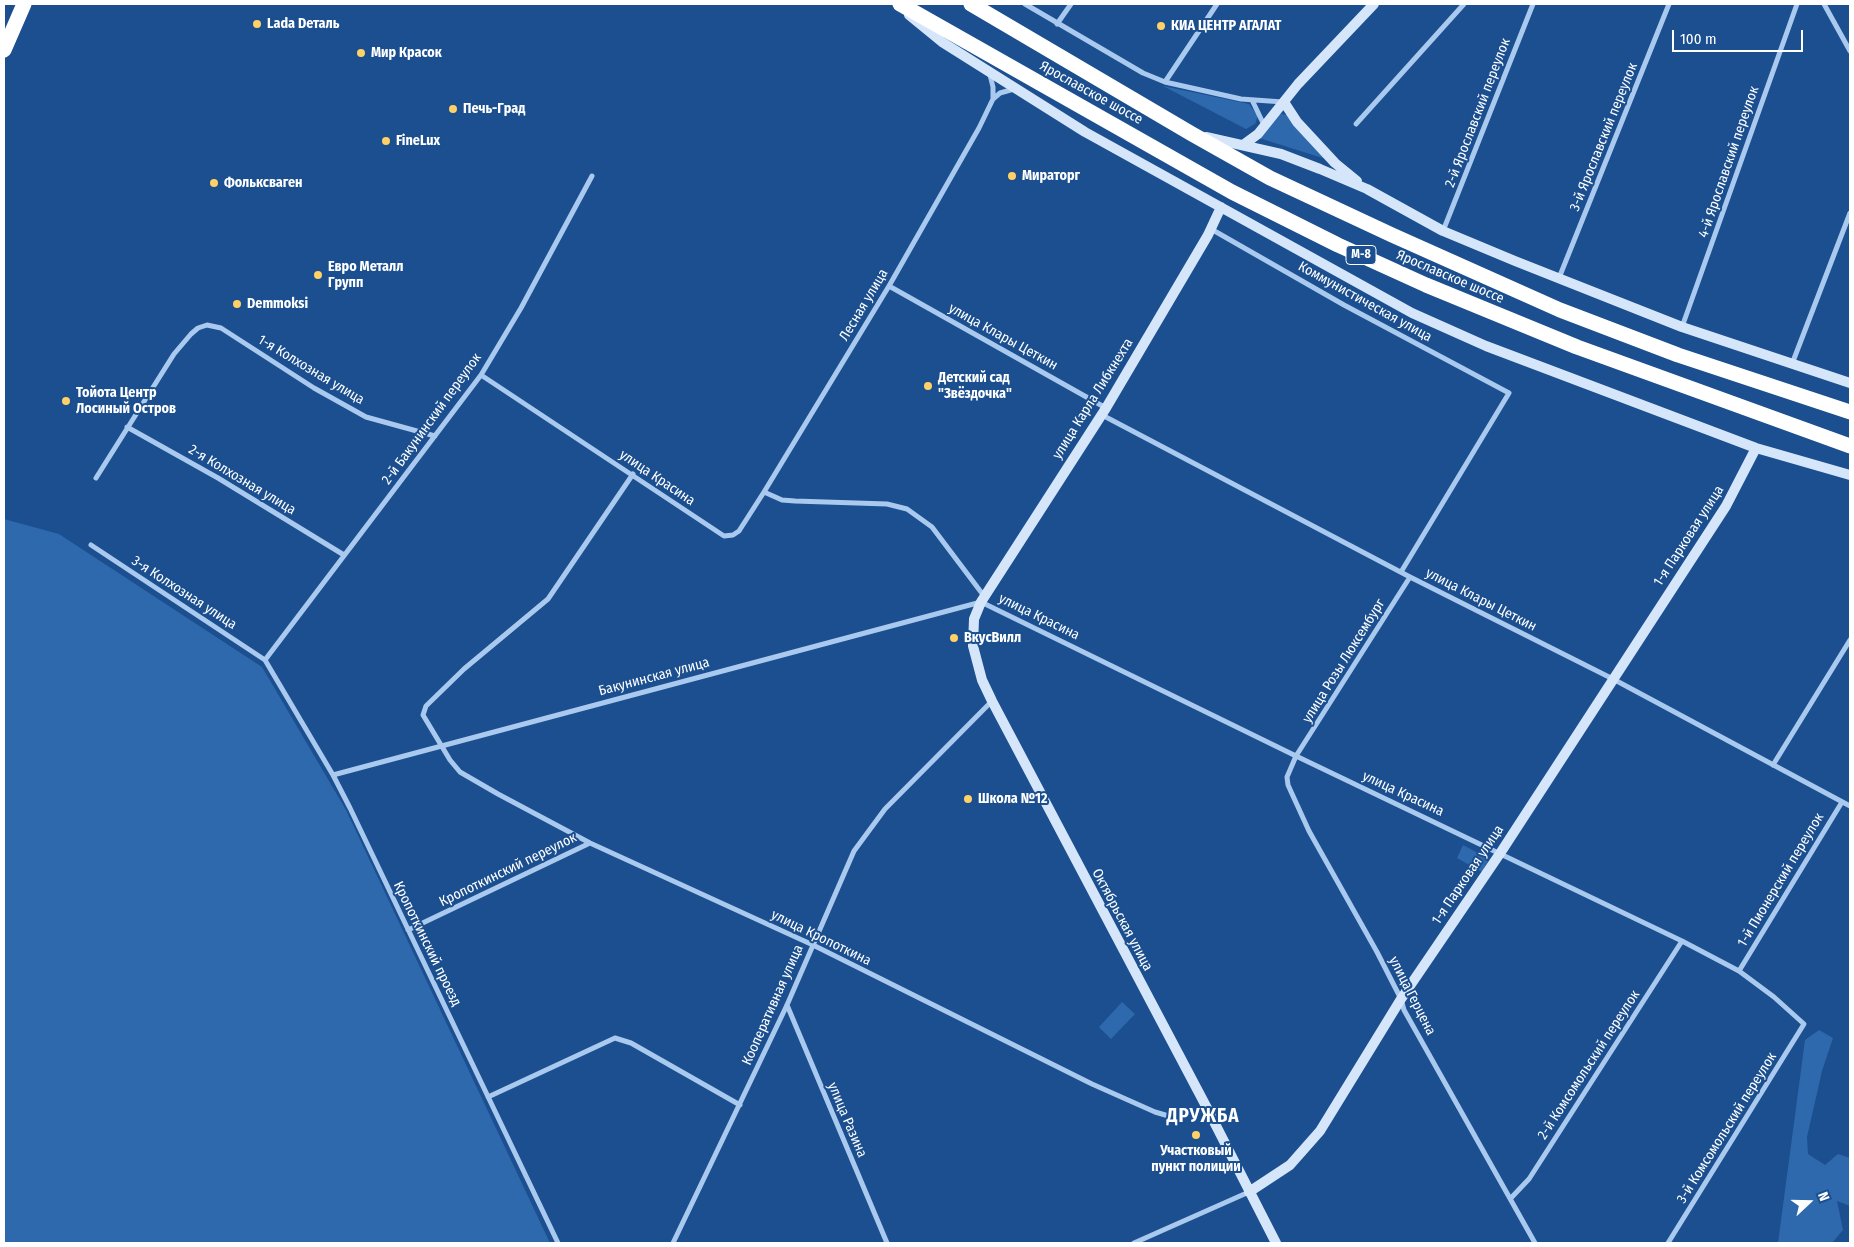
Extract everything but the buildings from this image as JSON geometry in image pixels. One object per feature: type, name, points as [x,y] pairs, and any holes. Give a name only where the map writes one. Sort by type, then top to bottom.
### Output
[{"type":"highway","points":[[4,50],[24,4]]},
{"type":"highway","name":"Ярославское шоссе","points":[[900,4],[1232,192],[1338,245],[1426,285],[1577,347],[1850,446]]},
{"type":"highway","name":"Ярославское шоссе","points":[[971,4],[1270,178],[1560,310],[1678,356],[1850,412]]},
{"type":"street","points":[[894,4],[942,42],[1085,132],[1412,312],[1486,346],[1756,448],[1850,476]]},
{"type":"street","points":[[1025,4],[1143,73],[1165,82],[1252,100],[1284,102]]},
{"type":"street","points":[[1058,24],[1071,4]]},
{"type":"street","points":[[1165,82],[1217,4]]},
{"type":"street","points":[[1243,145],[1251,141],[1374,4]]},
{"type":"street","points":[[1356,124],[1464,4]]},
{"type":"street","name":"2-й Ярославский переулок","points":[[1443,231],[1533,4]]},
{"type":"street","name":"3-й Ярославский переулок","points":[[1559,278],[1669,4]]},
{"type":"street","name":"4-й Ярославский переулок","points":[[1682,327],[1797,4]]},
{"type":"street","points":[[1824,4],[1850,51]]},
{"type":"street","points":[[987,70],[994,87],[992,99]]},
{"type":"street","points":[[992,99],[1000,93],[1016,88]]},
{"type":"street","name":"Лесная улица","points":[[764,492],[889,286],[979,128],[992,99]]},
{"type":"street","points":[[1252,100],[1264,125]]},
{"type":"street","points":[[1284,102],[1297,122],[1335,163],[1367,189]]},
{"type":"street","points":[[1192,134],[1282,154],[1367,189],[1443,231],[1559,278],[1682,327],[1850,383]]},
{"type":"street","name":"2-й Бакунинский переулок","points":[[265,660],[481,375],[521,308],[592,176]]},
{"type":"street","name":"улица Карла Либкнехта","points":[[982,599],[1104,411],[1221,207]]},
{"type":"street","points":[[1792,364],[1850,213]]},
{"type":"street","name":"Коммунистическая улица","points":[[1210,229],[1353,310],[1509,393],[1401,572]]},
{"type":"street","name":"улица Клары Цеткин","points":[[889,286],[1104,411],[1401,572],[1612,679],[1850,806]]},
{"type":"street","name":"1-я Колхозная улица","points":[[126,426],[174,354],[191,334],[198,328],[207,325],[221,328],[314,388],[366,417],[435,436]]},
{"type":"street","name":"улица Красина","points":[[481,375],[633,474],[717,532],[729,536],[739,531],[764,492],[782,500],[887,504],[907,509],[926,521],[937,532],[982,599],[1296,756],[1501,852],[1682,941],[1739,971],[1774,997],[1804,1024]]},
{"type":"street","points":[[96,478],[126,426]]},
{"type":"street","name":"2-я Колхозная улица","points":[[126,426],[218,478],[344,555]]},
{"type":"street","name":"1-я Парковая улица","points":[[1134,1243],[1250,1192],[1278,1175],[1305,1150],[1320,1131],[1401,999],[1501,852],[1726,506],[1756,448]]},
{"type":"street","name":"улица Кропоткина","points":[[633,474],[548,599],[458,675],[426,706],[423,715],[440,746],[460,772],[590,843],[813,945],[1092,1084],[1155,1112],[1172,1117],[1207,1108]]},
{"type":"street","name":"3-я Колхозная улица","points":[[91,545],[265,660]]},
{"type":"street","name":"улица Розы Люксембург","points":[[1296,756],[1410,576]]},
{"type":"street","name":"Октябрьская улица","points":[[982,599],[974,619],[972,646],[982,680],[992,702],[1207,1108],[1276,1243]]},
{"type":"street","name":"Бакунинская улица","points":[[333,775],[982,599]]},
{"type":"street","points":[[1773,765],[1850,640]]},
{"type":"street","name":"Кропоткинский проезд","points":[[265,660],[333,775],[558,1243]]},
{"type":"street","name":"Кооперативная улица","points":[[673,1243],[787,1005],[854,852],[885,809],[992,702]]},
{"type":"street","name":"улица Герцена","points":[[1296,756],[1287,777],[1291,794],[1401,999],[1404,1010],[1535,1243]]},
{"type":"street","name":"1-й Пионерский переулок","points":[[1739,971],[1842,802]]},
{"type":"street","name":"Кропоткинский переулок","points":[[408,930],[590,843]]},
{"type":"street","name":"2-й Комсомольский переулок","points":[[1511,1198],[1529,1179],[1682,941]]},
{"type":"street","name":"улица Разина","points":[[787,1005],[887,1243]]},
{"type":"street","name":"3-й Комсомольский переулок","points":[[1668,1243],[1804,1024]]},
{"type":"street","points":[[488,1097],[615,1038],[631,1043],[740,1105]]},
{"type":"shaded area","points":[[1163,86],[1249,104],[1258,116],[1255,124],[1246,129]]},
{"type":"shaded area","points":[[1277,115],[1287,115],[1329,160],[1259,138]]},
{"type":"shaded area","points":[[4,519],[59,534],[262,667],[346,810],[550,1243],[4,1243]]},
{"type":"shaded area","points":[[1463,845],[1489,859],[1482,872],[1457,858]]},
{"type":"shaded area","points":[[1122,1002],[1135,1014],[1111,1039],[1099,1027]]},
{"type":"shaded area","points":[[1819,1030],[1833,1038],[1822,1071],[1807,1137],[1808,1154],[1825,1165],[1838,1154],[1850,1158],[1850,1206],[1837,1201],[1843,1230],[1832,1243],[1778,1243],[1805,1040]]},
{"type":"place","name":"Lada Dеталь","points":[[257,24]]},
{"type":"place","name":"КИА ЦЕНТР АГАЛАТ","points":[[1161,26]]},
{"type":"place","name":"Мир Красок","points":[[361,53]]},
{"type":"place","name":"Печь-Град","points":[[453,109]]},
{"type":"place","name":"FineLux","points":[[386,141]]},
{"type":"place","name":"Мираторг","points":[[1012,176]]},
{"type":"place","name":"Фольксваген","points":[[214,183]]},
{"type":"place","name":"Евро Металл Групп","points":[[318,275]]},
{"type":"place","name":"Demmoksi","points":[[237,304]]},
{"type":"place","name":"Детский сад \"Звёздочка\"","points":[[928,386]]},
{"type":"place","name":"Тойота Центр Лосиный Остров","points":[[66,401]]},
{"type":"place","name":"ВкусВилл","points":[[954,638]]},
{"type":"place","name":"Школа №12","points":[[968,799]]},
{"type":"place","name":"Участковый пункт полиции","points":[[1196,1135]]},
{"type":"district","name":"ДРУЖБА","points":[[1203,1117]]}]
